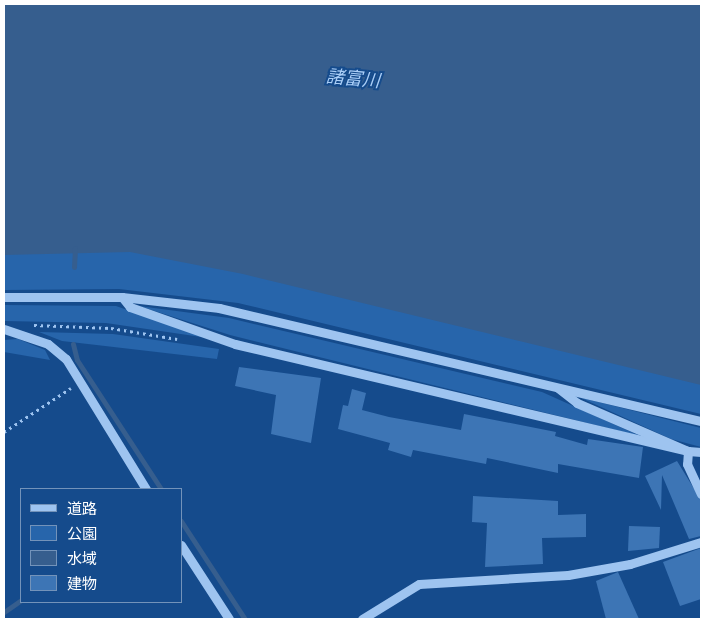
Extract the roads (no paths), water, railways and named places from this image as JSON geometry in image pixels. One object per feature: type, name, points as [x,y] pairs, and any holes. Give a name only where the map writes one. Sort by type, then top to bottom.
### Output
[{"type":"street","points":[[4,297],[122,297],[270,318],[701,421]]},
{"type":"street","points":[[122,297],[130,307],[235,344],[688,451],[701,452]]},
{"type":"street","points":[[4,329],[48,344],[66,360],[78,383],[145,488]]},
{"type":"street","points":[[554,385],[577,403],[688,451]]},
{"type":"street","points":[[688,451],[687,464],[701,494]]},
{"type":"street","points":[[362,619],[418,584],[568,575],[630,564],[701,542]]},
{"type":"street","points":[[182,547],[229,619]]},
{"type":"water","name":"諸富川","points":[[4,4],[701,4],[701,385],[243,274],[130,252],[4,255]]},
{"type":"waterway","points":[[74,267],[75,248]]},
{"type":"waterway","points":[[73,344],[77,360],[160,488]]},
{"type":"waterway","points":[[182,523],[245,619]]},
{"type":"waterway","points":[[4,612],[20,601]]}]
